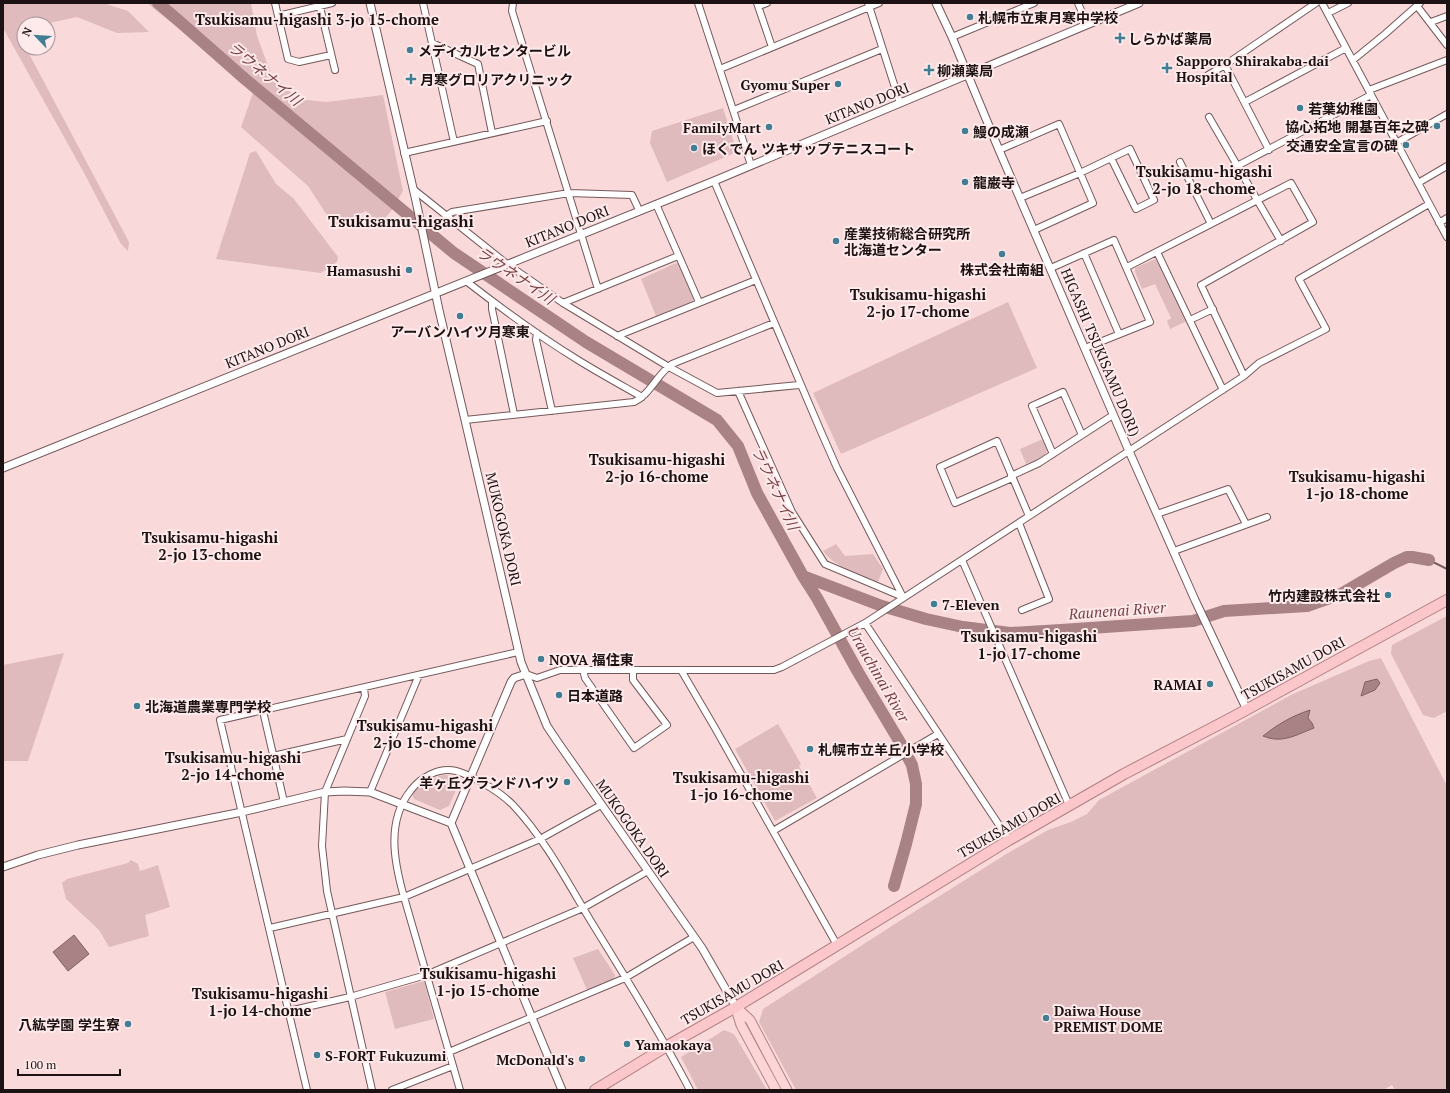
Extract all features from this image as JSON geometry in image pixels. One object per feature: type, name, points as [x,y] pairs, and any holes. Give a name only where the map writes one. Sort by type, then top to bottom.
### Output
[{"type":"highway","name":"TSUKISAMU DORI","points":[[595,1090],[667,1046],[736,1007],[1069,805],[1447,600]]},
{"type":"main road","points":[[736,1007],[741,1025],[776,1090]]},
{"type":"main road","points":[[736,1007],[750,1020],[787,1090]]},
{"type":"street","points":[[275,3],[288,59],[299,62],[331,55]]},
{"type":"street","points":[[278,16],[319,4],[332,3]]},
{"type":"street","name":"MUKOGOKA DORI","points":[[370,3],[520,662],[547,726],[694,937],[736,1007]]},
{"type":"street","points":[[423,3],[454,142]]},
{"type":"street","points":[[513,3],[512,11],[598,289]]},
{"type":"street","points":[[698,3],[751,165]]},
{"type":"street","points":[[767,3],[758,5],[772,47]]},
{"type":"street","points":[[720,69],[869,5],[879,3]]},
{"type":"street","name":"HIGASHI TSUKISAMU DORI)","points":[[936,3],[952,37],[1113,415],[1246,710]]},
{"type":"street","points":[[952,37],[1034,3]]},
{"type":"street","points":[[1078,3],[1087,24]]},
{"type":"street","name":"KITANO DORI","points":[[3,468],[714,181],[1138,3]]},
{"type":"street","points":[[1208,75],[1316,3]]},
{"type":"street","points":[[1322,3],[1447,237]]},
{"type":"street","points":[[1328,13],[1348,3]]},
{"type":"street","points":[[319,4],[335,70]]},
{"type":"street","points":[[1353,60],[1419,4],[1447,45]]},
{"type":"street","points":[[869,5],[900,103]]},
{"type":"street","points":[[1431,22],[1447,16]]},
{"type":"street","points":[[432,42],[478,64],[492,133]]},
{"type":"street","points":[[1245,102],[1346,48]]},
{"type":"street","points":[[734,110],[882,49]]},
{"type":"street","points":[[1237,166],[1269,150],[1370,93],[1447,60]]},
{"type":"street","points":[[1225,65],[1269,150]]},
{"type":"street","points":[[1396,143],[1447,114]]},
{"type":"street","points":[[1210,117],[1281,241]]},
{"type":"street","points":[[404,153],[547,121]]},
{"type":"street","points":[[999,150],[1060,124],[1093,203],[1034,230]]},
{"type":"street","points":[[1020,198],[1080,173],[1111,158],[1130,149],[1154,200],[1136,209],[1111,158]]},
{"type":"street","points":[[1180,162],[1211,224]]},
{"type":"street","points":[[1418,183],[1447,166]]},
{"type":"street","points":[[714,181],[799,385],[837,468],[903,597]]},
{"type":"street","points":[[1127,267],[1291,183],[1313,222],[1201,285],[1244,376]]},
{"type":"street","points":[[413,189],[506,265],[563,303],[717,393],[799,385]]},
{"type":"street","points":[[446,216],[452,212],[569,194],[632,195],[639,210]]},
{"type":"street","points":[[656,204],[699,302]]},
{"type":"street","points":[[562,1090],[451,823],[514,678],[526,674],[537,678],[560,670],[774,670],[846,634],[1223,390],[1244,376],[1259,363],[1326,329],[1299,279],[1429,204]]},
{"type":"street","points":[[1439,223],[1447,218]]},
{"type":"street","points":[[1051,268],[1114,240],[1127,267],[1150,322],[1085,348]]},
{"type":"street","points":[[1157,252],[1223,390]]},
{"type":"street","points":[[1084,254],[1119,334]]},
{"type":"street","points":[[563,303],[678,256]]},
{"type":"street","points":[[468,280],[492,302],[537,333],[579,361],[642,397]]},
{"type":"street","points":[[618,336],[756,280]]},
{"type":"street","points":[[492,302],[492,309],[514,414]]},
{"type":"street","points":[[1190,320],[1213,309]]},
{"type":"street","points":[[465,420],[634,402],[642,397],[669,366],[774,323]]},
{"type":"street","points":[[537,333],[536,340],[552,411]]},
{"type":"street","points":[[738,391],[792,512],[825,564],[903,597]]},
{"type":"street","points":[[1053,454],[1032,406],[1063,392],[1082,435]]},
{"type":"street","points":[[1029,516],[1012,477],[997,441],[940,467],[955,503],[1012,477],[1039,463],[1113,415]]},
{"type":"street","points":[[1157,514],[1228,489],[1246,524]]},
{"type":"street","points":[[1174,551],[1266,517]]},
{"type":"street","points":[[1019,523],[1050,599],[1022,610]]},
{"type":"street","points":[[962,560],[1069,805]]},
{"type":"street","points":[[865,623],[1009,840]]},
{"type":"street","points":[[307,1090],[220,720],[518,652]]},
{"type":"street","points":[[583,670],[585,678],[634,748],[667,725],[633,680],[633,670]]},
{"type":"street","points":[[681,670],[774,831],[837,945]]},
{"type":"street","points":[[370,792],[419,674]]},
{"type":"street","points":[[364,688],[365,696],[325,792],[322,846],[327,891],[372,1090]]},
{"type":"street","points":[[263,711],[284,802]]},
{"type":"street","points":[[774,831],[938,734]]},
{"type":"street","points":[[273,756],[347,739]]},
{"type":"street","points":[[460,1090],[397,872],[395,854],[396,826],[402,804],[414,785],[428,775],[447,770],[456,771],[492,788],[512,804],[540,839],[667,1046],[690,1090]]},
{"type":"street","points":[[3,867],[38,855],[78,845],[242,812],[325,792],[370,792],[451,823]]},
{"type":"street","points":[[270,928],[404,897],[540,839],[601,805]]},
{"type":"street","points":[[288,1011],[350,997],[426,975],[583,908],[648,871]]},
{"type":"street","points":[[449,1052],[625,978],[694,937]]},
{"type":"street","points":[[392,1090],[453,1066]]},
{"type":"shaded area","points":[[3,3],[103,3],[128,11],[149,32],[117,33],[77,17],[56,22],[56,16],[16,16],[16,51],[3,28]]},
{"type":"shaded area","points":[[147,3],[251,3],[257,36],[271,74],[298,99],[326,102],[383,95],[403,191],[392,210],[380,224],[366,211],[334,226],[308,186],[241,127],[254,90]]},
{"type":"shaded area","points":[[19,56],[30,56],[129,242],[128,251],[121,244],[83,171]]},
{"type":"shaded area","name":"ほくでん ツキサップテニスコート","points":[[723,108],[737,152],[667,182],[650,143],[652,131]]},
{"type":"shaded area","points":[[256,151],[276,184],[294,199],[338,257],[337,262],[321,273],[216,259],[250,153]]},
{"type":"shaded area","points":[[1155,259],[1187,321],[1170,329],[1167,321],[1171,318],[1155,284],[1142,289],[1135,272],[1135,268]]},
{"type":"shaded area","points":[[676,263],[679,264],[694,299],[693,301],[656,316],[641,279]]},
{"type":"shaded area","points":[[1008,302],[1037,368],[841,454],[813,393]]},
{"type":"shaded area","points":[[1043,439],[1048,450],[1046,453],[1026,464],[1020,449]]},
{"type":"shaded area","points":[[836,544],[845,556],[873,554],[883,569],[878,582],[841,566],[828,557],[823,551]]},
{"type":"shaded area","points":[[1447,616],[1447,711],[1434,718],[1423,715],[1391,654],[1392,645]]},
{"type":"shaded area","points":[[64,653],[28,761],[4,761],[3,665]]},
{"type":"shaded area","points":[[1381,658],[1447,786],[1447,1090],[1395,1090],[1392,1085],[1383,1090],[796,1090],[759,1022],[763,1009],[1008,853],[1048,830],[1071,822],[1087,814],[1099,800],[1293,694],[1369,661]]},
{"type":"shaded area","points":[[1377,679],[1380,683],[1375,690],[1361,696],[1365,682]]},
{"type":"shaded area","points":[[1310,710],[1308,718],[1314,728],[1283,739],[1263,736],[1285,721]]},
{"type":"shaded area","points":[[778,724],[801,764],[799,766],[817,798],[775,821],[735,749]]},
{"type":"shaded area","points":[[443,775],[457,776],[460,781],[449,806],[440,810],[414,799],[412,794],[419,787],[430,780]]},
{"type":"shaded area","points":[[131,860],[138,864],[140,871],[158,865],[170,907],[145,915],[149,936],[109,947],[99,930],[66,899],[62,883],[67,879],[128,863]]},
{"type":"shaded area","points":[[74,935],[89,954],[68,971],[53,952]]},
{"type":"shaded area","points":[[598,949],[615,975],[614,980],[587,990],[573,958]]},
{"type":"shaded area","points":[[424,981],[434,1019],[395,1029],[385,992]]},
{"type":"shaded area","points":[[724,1030],[734,1034],[767,1090],[698,1090],[681,1057]]},
{"type":"waterway","name":"ラウネナイ川","points":[[158,3],[245,79],[454,253],[586,342],[717,420],[738,446],[757,493],[912,765],[916,784],[916,804],[894,886]]},
{"type":"waterway","name":"Raunenai River","points":[[803,576],[882,606],[926,619],[963,627],[1010,633],[1193,621],[1224,611],[1307,606],[1341,594],[1407,557],[1429,560]]},
{"type":"waterway","name":"ラウネナイ川","points":[[1429,560],[1447,569]]},
{"type":"place","name":"札幌市立東月寒中学校","points":[[970,17]]},
{"type":"place","name":"しらかば薬局","points":[[1120,38]]},
{"type":"place","name":"メディカルセンタービル","points":[[410,50]]},
{"type":"place","name":"Sapporo Shirakaba-dai Hospital","points":[[1167,68]]},
{"type":"place","name":"柳瀬薬局","points":[[929,70]]},
{"type":"place","name":"月寒グロリアクリニック","points":[[411,79]]},
{"type":"place","name":"Gyomu Super","points":[[838,84]]},
{"type":"place","name":"若葉幼稚園","points":[[1300,108]]},
{"type":"place","name":"協心拓地 開基百年之碑","points":[[1437,126]]},
{"type":"place","name":"FamilyMart","points":[[769,127]]},
{"type":"place","name":"鰻の成瀬","points":[[965,131]]},
{"type":"place","name":"交通安全宣言の碑","points":[[1406,145]]},
{"type":"place","name":"ほくでん ツキサップテニスコート","points":[[694,148]]},
{"type":"place","name":"龍巌寺","points":[[965,182]]},
{"type":"place","name":"産業技術総合研究所 北海道センター","points":[[836,241]]},
{"type":"place","name":"株式会社南組","points":[[1002,254]]},
{"type":"place","name":"Hamasushi","points":[[409,270]]},
{"type":"place","name":"アーバンハイツ月寒東","points":[[460,316]]},
{"type":"place","name":"竹内建設株式会社","points":[[1388,595]]},
{"type":"place","name":"7-Eleven","points":[[934,604]]},
{"type":"place","name":"NOVA 福住東","points":[[541,659]]},
{"type":"place","name":"RAMAI","points":[[1210,684]]},
{"type":"place","name":"日本道路","points":[[559,695]]},
{"type":"place","name":"北海道農業専門学校","points":[[137,706]]},
{"type":"place","name":"札幌市立羊丘小学校","points":[[810,749]]},
{"type":"place","name":"羊ヶ丘グランドハイツ","points":[[567,782]]},
{"type":"place","name":"Daiwa House PREMIST DOME","points":[[1046,1018]]},
{"type":"place","name":"八紘学園 学生寮","points":[[128,1024]]},
{"type":"place","name":"Yamaokaya","points":[[627,1044]]},
{"type":"place","name":"S-FORT Fukuzumi","points":[[317,1055]]},
{"type":"place","name":"McDonald's","points":[[582,1059]]},
{"type":"district","name":"Tsukisamu-higashi 3-jo 15-chome","points":[[317,19]]},
{"type":"district","name":"Tsukisamu-higashi 2-jo 18-chome","points":[[1204,180]]},
{"type":"district","name":"Tsukisamu-higashi","points":[[401,221]]},
{"type":"district","name":"Tsukisamu-higashi 2-jo 17-chome","points":[[918,302]]},
{"type":"district","name":"Tsukisamu-higashi 2-jo 16-chome","points":[[657,468]]},
{"type":"district","name":"Tsukisamu-higashi 1-jo 18-chome","points":[[1357,484]]},
{"type":"district","name":"Tsukisamu-higashi 2-jo 13-chome","points":[[210,546]]},
{"type":"district","name":"Tsukisamu-higashi 1-jo 17-chome","points":[[1029,644]]},
{"type":"district","name":"Tsukisamu-higashi 2-jo 15-chome","points":[[425,734]]},
{"type":"district","name":"Tsukisamu-higashi 2-jo 14-chome","points":[[233,766]]},
{"type":"district","name":"Tsukisamu-higashi 1-jo 16-chome","points":[[741,786]]},
{"type":"district","name":"Tsukisamu-higashi 1-jo 15-chome","points":[[488,982]]},
{"type":"district","name":"Tsukisamu-higashi 1-jo 14-chome","points":[[260,1002]]},
{"type":"water label","name":"Urauchinai River","points":[[879,674]]}]
